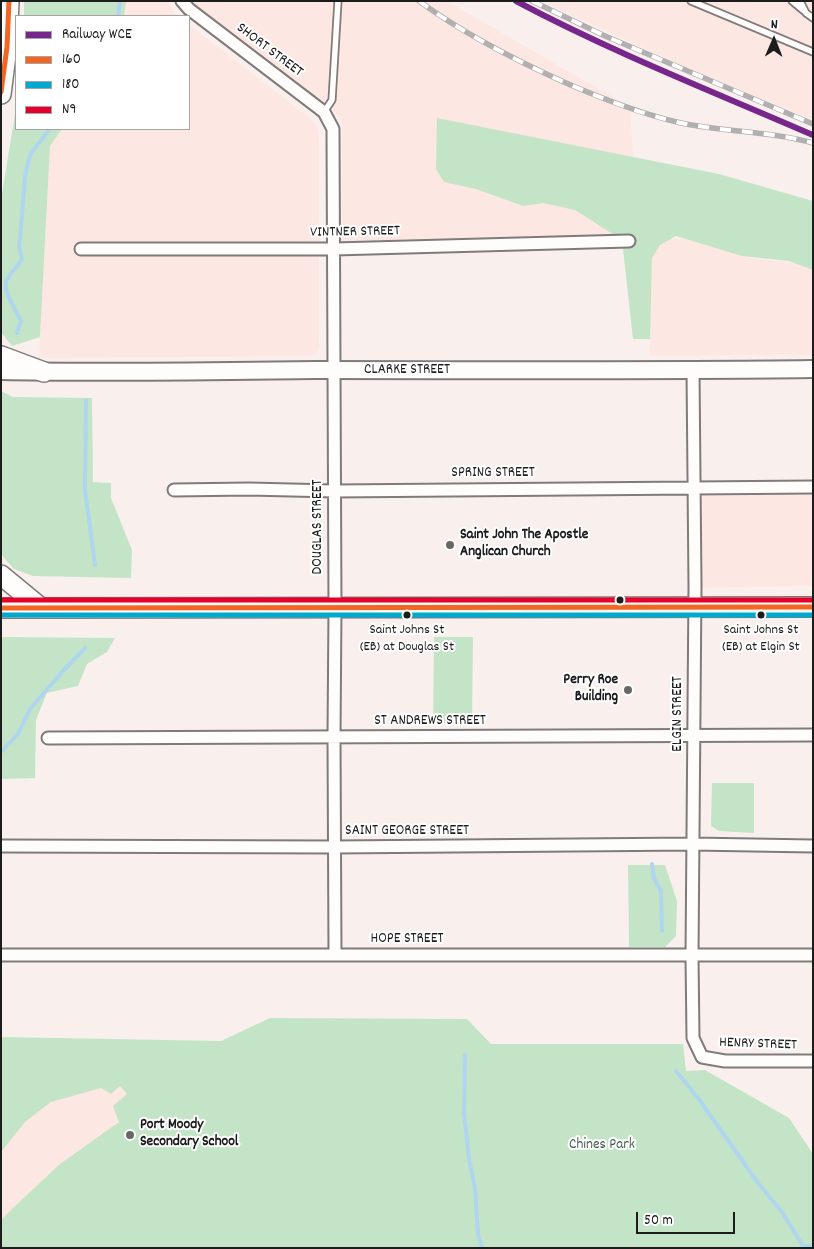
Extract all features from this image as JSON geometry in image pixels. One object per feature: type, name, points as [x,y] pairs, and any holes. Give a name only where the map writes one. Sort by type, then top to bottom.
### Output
[{"type":"main road","points":[[1,94],[9,1]]},
{"type":"main road","points":[[1,356],[44,372]]},
{"type":"main road","name":"CLARKE STREET","points":[[1,371],[813,369]]},
{"type":"main road","points":[[1,574],[41,608]]},
{"type":"main road","points":[[1,608],[813,607]]},
{"type":"street","name":"SHORT STREET","points":[[182,1],[189,9],[324,112],[333,129]]},
{"type":"street","name":"DOUGLAS STREET","points":[[333,129],[335,955]]},
{"type":"street","name":"VINTNER STREET","points":[[81,249],[334,249],[629,241]]},
{"type":"street","name":"ELGIN STREET","points":[[692,370],[694,488],[693,1038],[702,1057]]},
{"type":"street","name":"SPRING STREET","points":[[174,490],[334,491],[813,487]]},
{"type":"street","name":"ST ANDREWS STREET","points":[[48,738],[813,735]]},
{"type":"street","name":"SAINT GEORGE STREET","points":[[1,846],[335,848],[693,844],[813,846]]},
{"type":"street","name":"HOPE STREET","points":[[1,955],[813,955]]},
{"type":"street","name":"HENRY STREET","points":[[702,1057],[724,1061],[813,1061]]},
{"type":"lane","points":[[324,112],[332,100],[338,1]]},
{"type":"lane","points":[[691,1],[813,52]]},
{"type":"lane","points":[[792,1],[813,18]]},
{"type":"lane","points":[[800,1],[806,13]]},
{"type":"shaded area","points":[[126,1],[167,1],[176,15],[124,15]]},
{"type":"shaded area","points":[[193,1],[447,1],[630,107],[637,218],[650,239],[693,239],[750,258],[813,265],[813,355],[650,356],[650,240],[342,246],[341,119],[205,13]]},
{"type":"shaded area","points":[[543,1],[811,1],[813,5],[813,120],[672,61]]},
{"type":"shaded area","points":[[190,26],[309,117],[318,129],[319,137],[319,349],[317,353],[312,356],[39,358],[50,146],[61,130],[190,130]]},
{"type":"shaded area","points":[[694,488],[813,489],[813,586],[694,588]]},
{"type":"shaded area","name":"Port Moody Secondary School","points":[[1,1075],[313,1075],[1,1248]]},
{"type":"green space","points":[[24,1],[126,1],[124,15],[24,15]]},
{"type":"green space","points":[[15,114],[15,130],[61,130],[50,146],[40,337],[12,346],[1,332],[1,200]]},
{"type":"green space","points":[[437,118],[719,174],[813,201],[813,270],[789,261],[742,256],[676,236],[660,245],[652,258],[650,339],[633,339],[622,240],[575,210],[543,203],[523,206],[476,189],[444,182],[436,169]]},
{"type":"green space","points":[[1,391],[13,397],[92,398],[93,482],[111,483],[111,498],[132,550],[131,578],[33,576],[14,569],[4,558],[1,553]]},
{"type":"green space","points":[[1,637],[115,638],[107,652],[87,664],[78,686],[47,693],[36,720],[35,778],[1,779]]},
{"type":"green space","points":[[434,637],[473,637],[472,724],[433,723]]},
{"type":"green space","points":[[712,783],[754,783],[754,833],[719,831],[711,826]]},
{"type":"green space","points":[[628,865],[665,865],[677,901],[676,936],[665,947],[629,947]]},
{"type":"green space","name":"Chines Park","points":[[270,1018],[467,1019],[491,1044],[683,1044],[686,1071],[705,1070],[789,1118],[813,1154],[813,1248],[1,1248],[1,1220],[60,1164],[119,1122],[113,1106],[127,1094],[120,1086],[111,1094],[101,1088],[51,1102],[25,1122],[1,1152],[1,1037],[221,1041]]},
{"type":"waterway","points":[[118,15],[120,1]]},
{"type":"waterway","points":[[17,333],[21,321],[8,296],[6,281],[22,258],[19,246],[28,162],[31,153],[49,130]]},
{"type":"waterway","points":[[86,401],[85,490],[95,565]]},
{"type":"waterway","points":[[1,752],[18,734],[30,709],[85,648]]},
{"type":"waterway","points":[[652,864],[654,878],[661,891],[662,931]]},
{"type":"waterway","points":[[465,1055],[464,1113],[469,1159],[475,1188],[478,1234],[482,1248]]},
{"type":"waterway","points":[[676,1071],[698,1098],[758,1183],[782,1212],[803,1246],[813,1246]]},
{"type":"railway","points":[[419,1],[509,56],[566,83],[622,106],[681,123],[780,136],[813,143]]},
{"type":"railway","points":[[532,1],[605,36],[813,124]]},
{"type":"rail line","name":"WCE","points":[[516,1],[626,54],[813,135]]},
{"type":"transit line","name":"160","points":[[1,92],[7,47],[9,1]]},
{"type":"transit line","name":"N9","points":[[1,600],[813,600]]},
{"type":"transit line","name":"160","points":[[1,608],[813,607]]},
{"type":"transit line","name":"180","points":[[1,615],[813,615]]},
{"type":"place","name":"Saint John The Apostle Anglican Church","points":[[450,545]]},
{"type":"place","name":"Saint Johns St (EB) at Douglas St","points":[[407,615]]},
{"type":"place","name":"Saint Johns St (EB) at Elgin St","points":[[761,615]]},
{"type":"place","name":"Perry Roe Building","points":[[628,690]]},
{"type":"place","name":"Port Moody Secondary School","points":[[130,1135]]}]
